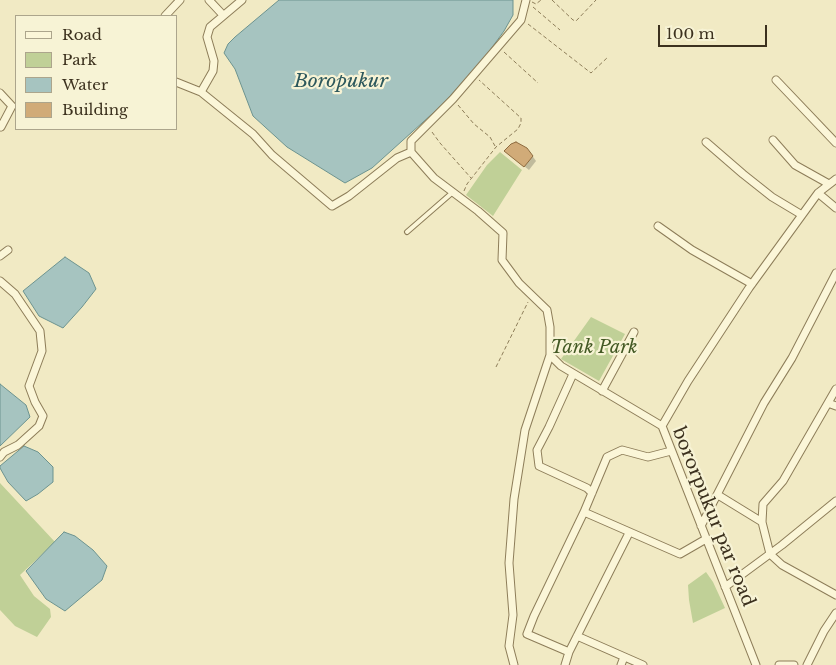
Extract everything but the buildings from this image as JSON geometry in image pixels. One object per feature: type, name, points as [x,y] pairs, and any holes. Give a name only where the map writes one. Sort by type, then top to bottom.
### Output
[{"type":"street","points":[[166,15],[180,0]]},
{"type":"street","points":[[209,0],[223,15]]},
{"type":"street","points":[[200,92],[213,71],[214,61],[207,37],[210,27],[242,0]]},
{"type":"street","points":[[514,665],[509,646],[513,615],[509,563],[514,499],[525,430],[550,355],[550,327],[547,310],[519,283],[502,260],[502,233],[478,211],[434,178],[411,152],[411,141],[452,99],[521,20],[527,1]]},
{"type":"street","points":[[776,80],[836,143]]},
{"type":"street","points":[[178,83],[200,92],[253,134],[272,155],[332,206],[349,196],[397,158],[411,152]]},
{"type":"street","points":[[0,93],[12,106],[1,127]]},
{"type":"street","points":[[773,140],[796,165],[829,184]]},
{"type":"street","points":[[706,142],[772,197],[802,215]]},
{"type":"street","points":[[662,426],[688,381],[752,284],[818,193],[836,179]]},
{"type":"street","points":[[818,193],[836,208]]},
{"type":"street","points":[[658,226],[692,250],[752,284]]},
{"type":"street","points":[[0,256],[8,250]]},
{"type":"street","points":[[701,526],[764,403],[792,358],[836,273]]},
{"type":"street","points":[[0,282],[15,294],[40,331],[42,351],[29,386],[43,416],[39,426],[18,445],[4,452],[0,457]]},
{"type":"street","points":[[602,391],[634,332]]},
{"type":"street","name":"bororpukur par road","points":[[550,355],[573,374],[662,426],[756,665]]},
{"type":"street","points":[[573,374],[537,450],[538,466],[587,488],[592,493]]},
{"type":"street","points":[[836,389],[832,404],[783,481],[763,504],[762,522],[770,554],[782,565],[836,595]]},
{"type":"street","points":[[569,652],[527,634],[584,512],[606,457],[622,450],[648,457],[671,451]]},
{"type":"street","points":[[718,495],[762,522]]},
{"type":"street","points":[[725,587],[836,501]]},
{"type":"street","points":[[584,512],[680,554],[706,540]]},
{"type":"street","points":[[565,665],[569,652],[629,533]]},
{"type":"street","points":[[807,665],[836,612]]},
{"type":"street","points":[[577,636],[643,665]]},
{"type":"street","points":[[621,665],[624,657]]},
{"type":"street","points":[[780,665],[794,665]]},
{"type":"lane","points":[[407,232],[453,192]]},
{"type":"path","points":[[527,1],[536,4],[541,0]]},
{"type":"path","points":[[552,0],[576,21],[596,0]]},
{"type":"path","points":[[527,1],[560,30]]},
{"type":"path","points":[[521,20],[590,72],[608,57]]},
{"type":"path","points":[[498,46],[538,83]]},
{"type":"path","points":[[460,198],[467,184],[496,147],[518,129],[521,123],[521,118],[473,75]]},
{"type":"path","points":[[452,99],[474,124],[490,137],[496,147]]},
{"type":"path","points":[[427,125],[440,143],[472,178]]},
{"type":"path","points":[[496,367],[531,295]]},
{"type":"green space","points":[[500,152],[522,170],[493,216],[466,195],[487,165]]},
{"type":"green space","name":"Tank Park","points":[[591,317],[625,334],[599,381],[561,359]]},
{"type":"green space","points":[[0,483],[55,542],[20,575],[34,596],[50,609],[51,617],[37,637],[15,626],[0,610]]},
{"type":"green space","points":[[706,572],[713,582],[725,608],[693,623],[688,585]]},
{"type":"water","name":"Boropukur","points":[[279,0],[513,0],[513,15],[485,57],[442,105],[372,168],[345,183],[287,147],[253,116],[235,69],[224,53],[228,44],[235,37]]},
{"type":"water","points":[[65,257],[89,273],[96,289],[63,328],[39,316],[23,291]]},
{"type":"water","points":[[0,384],[26,405],[30,417],[0,446]]},
{"type":"water","points":[[24,446],[38,452],[53,467],[53,482],[26,501],[8,482],[0,468]]},
{"type":"water","points":[[64,532],[75,536],[93,550],[107,566],[102,580],[65,611],[46,599],[26,571]]}]
